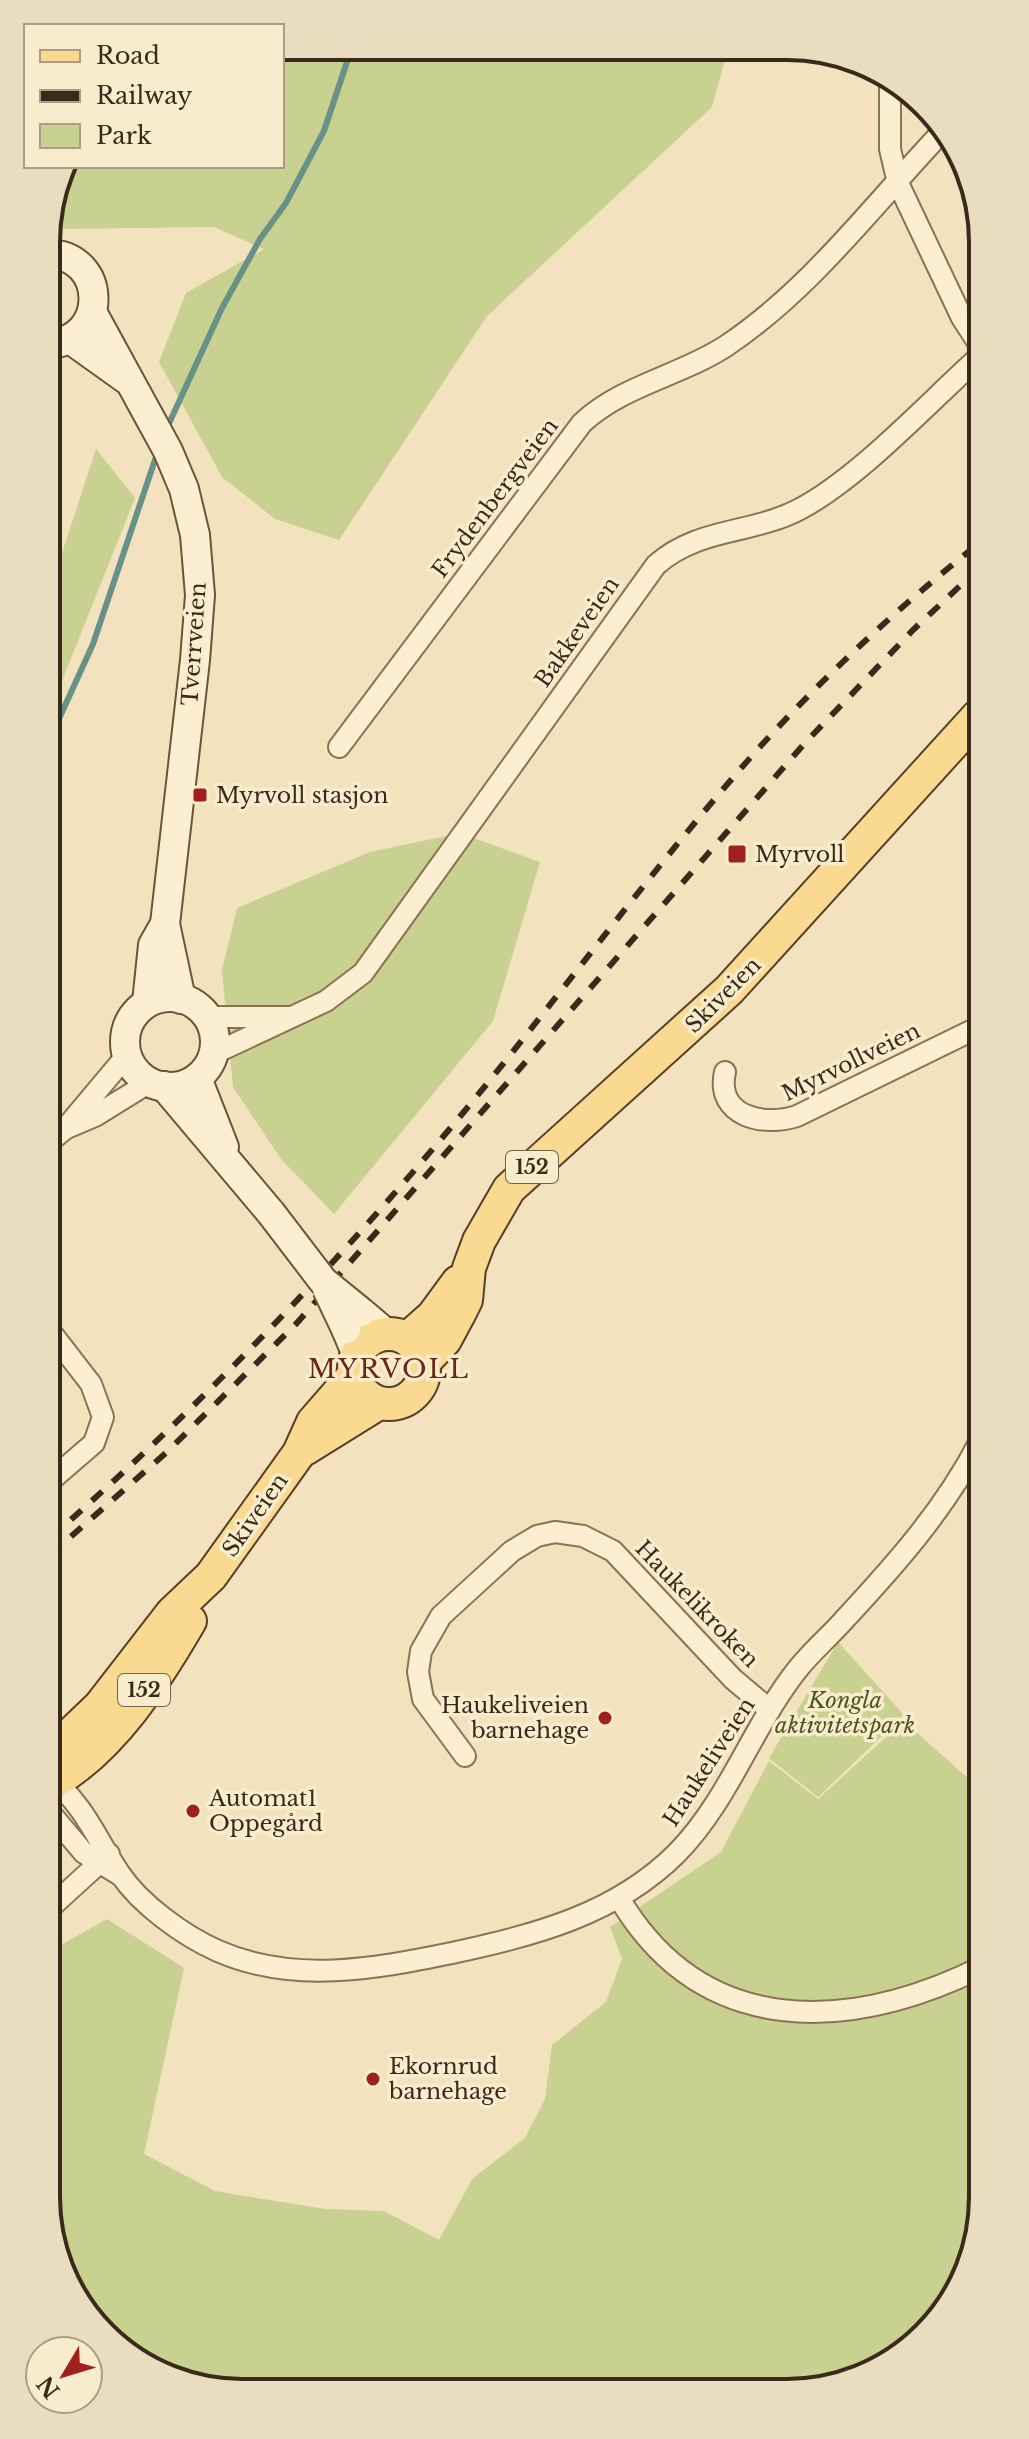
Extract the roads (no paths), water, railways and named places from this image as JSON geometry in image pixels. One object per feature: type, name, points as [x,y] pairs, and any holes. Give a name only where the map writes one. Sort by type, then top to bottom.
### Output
[{"type":"main road","name":"Tverrveien","points":[[60,257],[71,260],[86,273],[93,292],[92,312],[83,328],[60,340]]},
{"type":"main road","name":"Tverrveien","points":[[92,312],[120,360],[126,379],[156,427],[184,489],[195,535],[200,595],[165,924],[181,999]]},
{"type":"main road","name":"Tverrveien","points":[[60,342],[126,379]]},
{"type":"main road","name":"Skiveien","points":[[406,1345],[433,1316],[469,1268],[487,1225],[509,1189],[729,990],[969,726]]},
{"type":"main road","name":"Tverrveien","points":[[127,1055],[126,1030],[134,1015],[147,1003],[153,945],[165,924]]},
{"type":"main road","points":[[147,1003],[164,998],[181,999],[206,1017],[214,1035],[205,1066],[229,1159]]},
{"type":"main road","points":[[127,1055],[133,1068],[157,1084],[229,1159],[323,1281],[406,1345]]},
{"type":"main road","points":[[157,1084],[181,1085],[205,1066]]},
{"type":"main road","points":[[323,1281],[356,1365],[363,1392],[379,1403]]},
{"type":"main road","name":"152","points":[[356,1365],[369,1340],[406,1345],[420,1386],[403,1402],[379,1403]]},
{"type":"main road","name":"Skiveien","points":[[60,1763],[172,1613],[211,1576],[299,1453],[313,1422],[356,1365]]},
{"type":"main road","name":"Skiveien","points":[[299,1453],[379,1403]]},
{"type":"street","points":[[890,92],[890,149],[898,183],[969,329]]},
{"type":"street","name":"Frydenbergveien","points":[[339,747],[582,423],[610,401],[703,359],[752,327],[789,296],[936,139]]},
{"type":"street","name":"Bakkeveien","points":[[205,1066],[289,1017],[340,992],[380,952],[656,565],[694,541],[772,521],[819,498],[969,366]]},
{"type":"street","name":"Bakkeveien","points":[[206,1017],[289,1017]]},
{"type":"street","name":"Myrvollveien","points":[[725,1072],[725,1094],[733,1107],[753,1120],[777,1122],[797,1116],[969,1032]]},
{"type":"street","points":[[60,1133],[127,1055]]},
{"type":"street","points":[[65,1129],[157,1084]]},
{"type":"street","points":[[60,1344],[91,1384],[103,1417],[94,1443],[60,1472]]},
{"type":"street","name":"Haukeliveien","points":[[60,1783],[105,1858],[158,1911],[215,1950],[264,1966],[313,1972],[408,1962],[513,1940],[562,1925],[619,1898],[644,1882],[689,1840],[722,1795],[770,1710],[797,1670],[921,1535],[969,1459]]},
{"type":"street","name":"Haukelikroken","points":[[465,1756],[423,1699],[418,1672],[421,1651],[441,1616],[502,1559],[521,1545],[547,1534],[583,1536],[613,1551],[733,1679],[770,1710]]},
{"type":"street","name":"Haukeliveien","points":[[60,1825],[73,1842],[105,1858]]},
{"type":"street","points":[[60,1899],[105,1858]]},
{"type":"street","points":[[619,1898],[651,1943],[684,1970],[725,1994],[771,2009],[829,2013],[876,2008],[919,1995],[969,1973]]},
{"type":"waterway","points":[[166,430],[222,308],[260,239],[286,203],[324,131],[348,60]]},
{"type":"waterway","points":[[60,717],[93,644],[158,451]]},
{"type":"railway","points":[[60,1529],[223,1377],[384,1205],[486,1085],[688,831],[783,722],[864,642],[969,551]]},
{"type":"railway","points":[[60,1546],[168,1451],[296,1324],[805,743],[913,630],[969,577]]},
{"type":"place","name":"Myrvoll stasjon","points":[[200,795]]},
{"type":"place","name":"Myrvoll","points":[[737,854]]},
{"type":"place","name":"Haukeliveien barnehage","points":[[605,1718]]},
{"type":"place","name":"Automat1 Oppegård","points":[[193,1811]]},
{"type":"place","name":"Ekornrud barnehage","points":[[373,2079]]},
{"type":"district","name":"MYRVOLL","points":[[389,1369]]},
{"type":"park label","name":"Kongla aktivitetspark","points":[[845,1712]]}]
